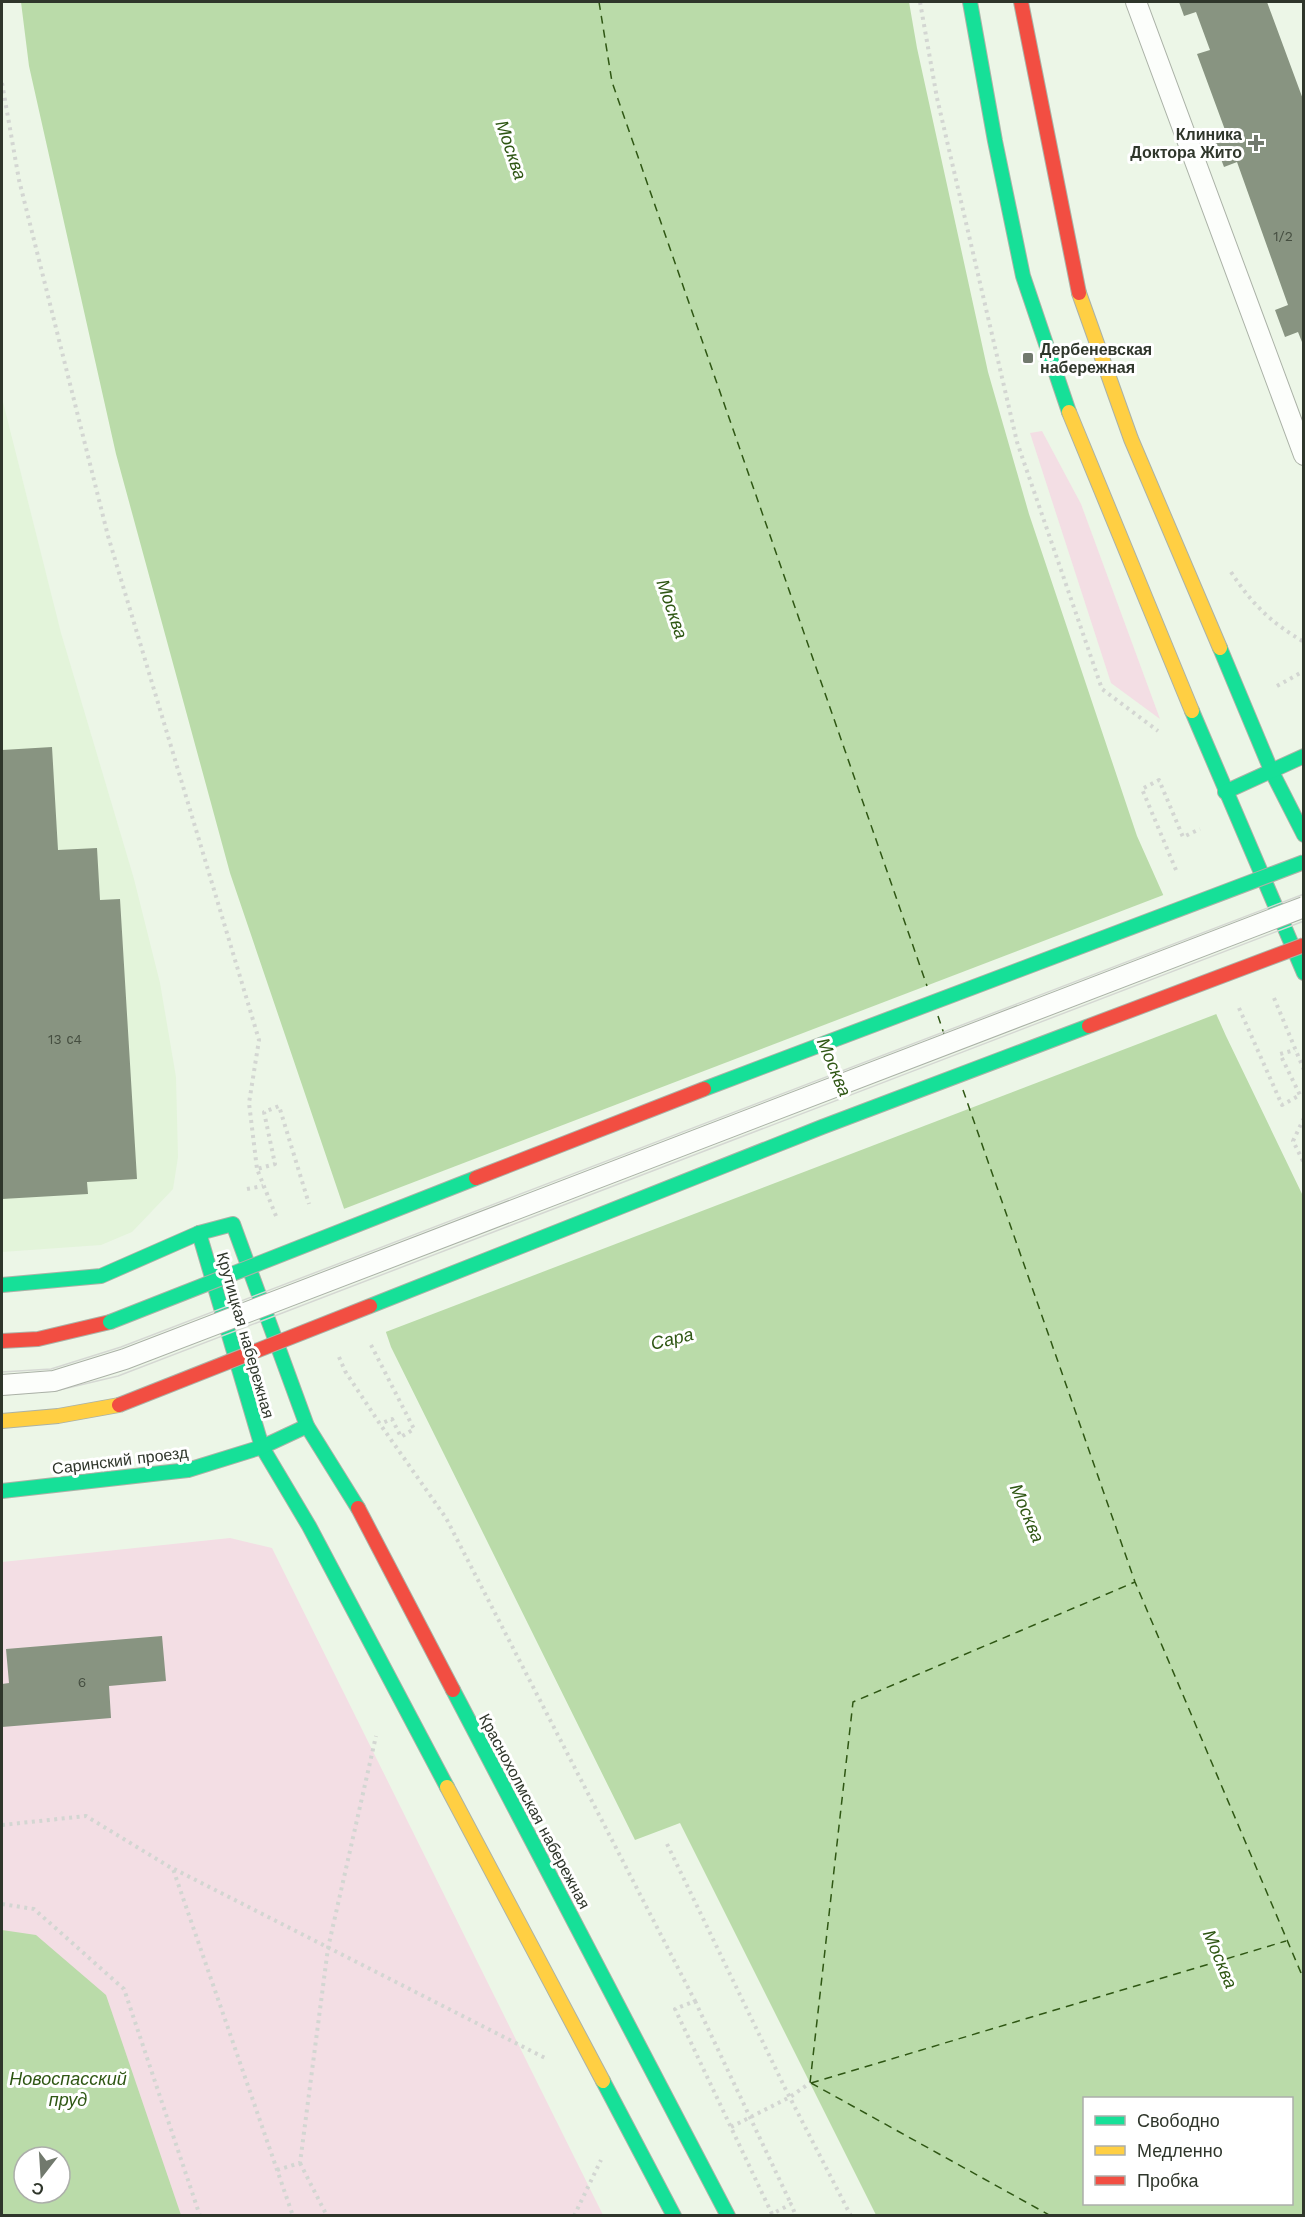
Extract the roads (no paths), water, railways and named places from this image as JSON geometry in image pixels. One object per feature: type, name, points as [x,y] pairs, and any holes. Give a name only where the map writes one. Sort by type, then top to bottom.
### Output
[{"type":"main road","points":[[970,2],[995,141],[1023,276],[1067,406],[1224,792],[1304,973]]},
{"type":"main road","points":[[1021,2],[1081,301],[1131,439],[1270,770],[1304,835]]},
{"type":"main road","points":[[1224,792],[1304,756]]},
{"type":"main road","points":[[2,1341],[38,1339],[110,1322],[794,1053],[1304,862]]},
{"type":"main road","points":[[2,1421],[58,1416],[119,1405],[822,1127],[1304,945]]},
{"type":"main road","name":"Крутицкая набережная","points":[[262,1447],[199,1233],[233,1224],[307,1426]]},
{"type":"main road","points":[[2,1285],[101,1276],[199,1233]]},
{"type":"main road","name":"Саринский проезд","points":[[2,1491],[188,1470],[262,1447],[307,1426]]},
{"type":"main road","name":"Краснохолмская набережная","points":[[307,1426],[355,1503],[728,2216]]},
{"type":"main road","points":[[262,1447],[309,1526],[674,2216]]},
{"type":"lane","points":[[1136,2],[1304,455]]},
{"type":"lane","points":[[2,1385],[54,1381],[125,1359],[1304,907]]},
{"type":"water","points":[[21,2],[909,2],[988,372],[1029,514],[1137,836],[1226,1036],[1303,1196],[1303,2215],[876,2215],[680,1823],[635,1840],[391,1347],[230,873],[116,454],[29,66]]},
{"type":"water","name":"Новоспасский пруд","points":[[2,1930],[36,1935],[106,1995],[181,2215],[2,2215]]},
{"type":"tram line","points":[[2,1372],[51,1369],[121,1347],[1304,894]]},
{"type":"tram line","points":[[2,1395],[55,1391],[118,1376],[1304,921]]},
{"type":"place","name":"Клиника Доктора Жито","points":[[1256,143]]},
{"type":"place","name":"Дербеневская набережная","points":[[1028,358]]},
{"type":"water label","name":"Москва","points":[[511,150]]},
{"type":"water label","name":"Москва","points":[[672,609]]},
{"type":"water label","name":"Москва","points":[[834,1067]]},
{"type":"water label","name":"Сара","points":[[672,1339]]},
{"type":"water label","name":"Москва","points":[[1027,1513]]},
{"type":"water label","name":"Москва","points":[[1220,1959]]}]
